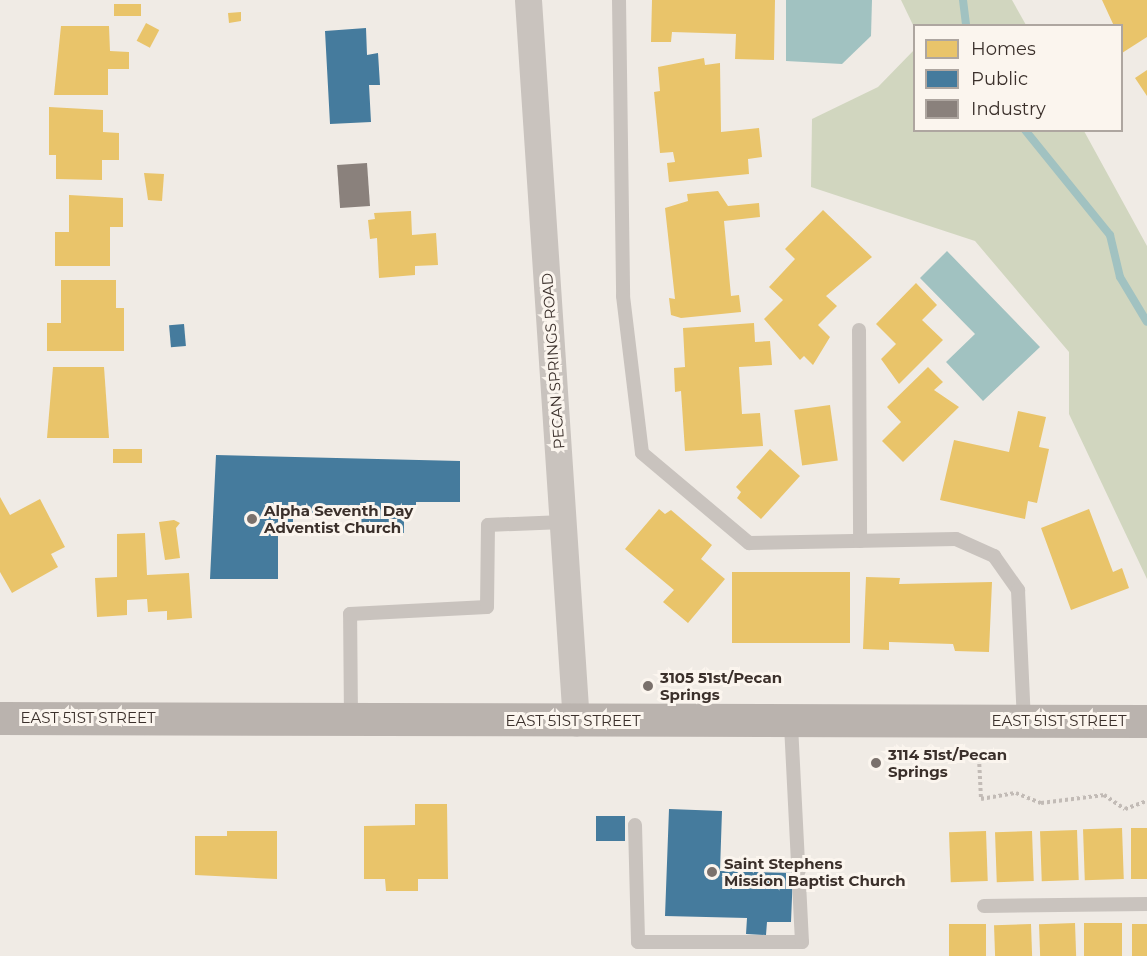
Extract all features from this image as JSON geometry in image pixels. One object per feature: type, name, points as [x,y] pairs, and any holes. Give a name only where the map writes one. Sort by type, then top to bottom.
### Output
[{"type":"main road","name":"EAST 51ST STREET","points":[[0,718],[576,722],[1147,721]]},
{"type":"street","name":"PECAN SPRINGS ROAD","points":[[528,0],[576,722]]},
{"type":"lane","points":[[619,0],[623,296],[642,453],[749,543],[956,539],[994,556],[1018,590],[1024,722]]},
{"type":"lane","points":[[859,330],[860,541]]},
{"type":"lane","points":[[351,719],[350,614],[487,607],[488,525],[564,522]]},
{"type":"lane","points":[[635,825],[638,942],[802,942],[791,722]]},
{"type":"lane","points":[[984,906],[1147,904]]},
{"type":"path","points":[[979,758],[981,799],[1016,793],[1041,803],[1104,795],[1125,809],[1147,801]]},
{"type":"green space","points":[[901,0],[1012,0],[1025,24],[913,24]]},
{"type":"green space","points":[[913,51],[913,132],[1085,132],[1147,246],[1147,579],[1069,414],[1069,352],[975,241],[811,187],[812,119],[878,87]]},
{"type":"water","points":[[786,0],[872,0],[871,36],[842,64],[786,61]]},
{"type":"water","points":[[947,251],[1040,347],[983,401],[946,362],[975,334],[920,278]]},
{"type":"building: Homes","points":[[652,0],[775,0],[774,60],[735,59],[736,34],[672,32],[671,42],[651,42]]},
{"type":"building: Homes","points":[[1102,0],[1147,0],[1147,37],[1123,52],[1123,24],[1113,24]]},
{"type":"building: Homes","points":[[114,4],[141,4],[141,16],[114,16]]},
{"type":"building: Homes","points":[[241,12],[241,21],[229,23],[228,13]]},
{"type":"building: Homes","points":[[146,23],[159,30],[150,48],[137,41]]},
{"type":"building: Homes","points":[[61,26],[109,26],[110,51],[129,52],[129,69],[108,69],[108,95],[54,95]]},
{"type":"building: Homes","points":[[704,58],[705,65],[720,63],[721,132],[759,128],[762,157],[748,159],[749,174],[669,182],[667,163],[675,162],[673,152],[660,153],[654,92],[660,91],[658,67]]},
{"type":"building: Homes","points":[[1147,70],[1147,96],[1135,78]]},
{"type":"building: Homes","points":[[49,107],[103,110],[103,132],[119,133],[119,160],[102,160],[102,180],[56,179],[56,155],[49,155]]},
{"type":"building: Homes","points":[[144,173],[164,174],[162,201],[148,200]]},
{"type":"building: Homes","points":[[718,191],[728,206],[759,203],[760,217],[724,221],[731,296],[739,295],[741,312],[681,318],[671,315],[669,298],[675,299],[665,208],[688,201],[687,194]]},
{"type":"building: Homes","points":[[69,195],[123,198],[123,227],[110,227],[110,266],[55,266],[55,232],[69,232]]},
{"type":"building: Homes","points":[[823,210],[872,257],[826,296],[837,306],[818,325],[830,337],[813,365],[804,356],[800,360],[764,319],[783,300],[769,287],[795,259],[785,249]]},
{"type":"building: Homes","points":[[411,211],[412,235],[436,233],[438,265],[415,266],[415,275],[379,278],[377,238],[370,239],[368,220],[375,219],[374,213]]},
{"type":"building: Homes","points":[[61,280],[116,280],[116,308],[124,308],[124,351],[47,351],[47,323],[61,323]]},
{"type":"building: Homes","points":[[916,283],[937,305],[922,320],[943,340],[899,384],[881,359],[896,344],[876,324]]},
{"type":"building: Homes","points":[[754,323],[755,342],[770,341],[772,365],[739,367],[742,414],[760,413],[763,446],[685,451],[681,391],[675,392],[674,368],[685,367],[683,328]]},
{"type":"building: Homes","points":[[53,367],[104,367],[109,438],[47,438]]},
{"type":"building: Homes","points":[[928,367],[943,382],[934,390],[959,407],[903,462],[882,441],[901,422],[887,407]]},
{"type":"building: Homes","points":[[830,405],[838,460],[802,465],[794,410]]},
{"type":"building: Homes","points":[[1018,411],[1046,417],[1039,447],[1049,449],[1037,503],[1028,501],[1025,519],[940,500],[954,440],[1009,452]]},
{"type":"building: Homes","points":[[113,449],[142,449],[142,463],[113,463]]},
{"type":"building: Homes","points":[[770,449],[800,476],[761,519],[737,498],[741,492],[736,487]]},
{"type":"building: Homes","points":[[0,497],[10,515],[40,499],[65,547],[51,554],[58,567],[12,593],[0,572]]},
{"type":"building: Homes","points":[[659,509],[665,514],[671,510],[712,545],[701,559],[725,579],[688,623],[663,602],[674,590],[625,549]]},
{"type":"building: Homes","points":[[1089,509],[1113,572],[1122,568],[1129,588],[1071,610],[1041,528]]},
{"type":"building: Homes","points":[[174,520],[180,523],[176,528],[180,558],[165,560],[159,522]]},
{"type":"building: Homes","points":[[145,533],[147,575],[189,573],[192,618],[167,620],[167,611],[148,612],[147,599],[127,600],[127,615],[97,617],[95,578],[117,577],[117,534]]},
{"type":"building: Homes","points":[[732,572],[850,572],[850,643],[732,643]]},
{"type":"building: Homes","points":[[866,577],[900,578],[899,584],[992,582],[989,652],[955,651],[953,644],[889,642],[889,650],[863,649]]},
{"type":"building: Homes","points":[[415,804],[447,804],[448,879],[418,879],[418,891],[386,891],[385,879],[364,879],[364,826],[415,825]]},
{"type":"building: Homes","points":[[1122,828],[1124,879],[1085,880],[1083,829]]},
{"type":"building: Homes","points":[[1131,828],[1147,828],[1147,879],[1131,879]]},
{"type":"building: Homes","points":[[1077,830],[1079,880],[1042,881],[1040,831]]},
{"type":"building: Homes","points":[[227,831],[277,831],[277,879],[195,875],[195,836],[227,836]]},
{"type":"building: Homes","points":[[986,831],[988,881],[951,882],[949,832]]},
{"type":"building: Homes","points":[[1032,831],[1034,881],[997,882],[995,832]]},
{"type":"building: Homes","points":[[1075,923],[1076,956],[1040,956],[1039,924]]},
{"type":"building: Homes","points":[[1084,923],[1122,923],[1122,956],[1084,956]]},
{"type":"building: Homes","points":[[949,924],[986,924],[986,956],[949,956]]},
{"type":"building: Homes","points":[[1031,924],[1032,956],[995,956],[994,925]]},
{"type":"building: Homes","points":[[1132,924],[1147,924],[1147,956],[1132,956]]},
{"type":"building: Public","points":[[366,28],[367,55],[378,53],[380,85],[369,85],[371,122],[330,124],[325,31]]},
{"type":"building: Public","points":[[184,324],[186,346],[171,347],[169,325]]},
{"type":"building: Public","name":"Alpha Seventh Day Adventist Church","points":[[216,455],[460,461],[460,502],[416,502],[416,508],[404,508],[404,533],[357,533],[357,516],[293,516],[293,522],[278,522],[278,579],[210,579]]},
{"type":"building: Public","name":"Saint Stephens Mission Baptist Church","points":[[669,809],[722,811],[720,871],[793,873],[791,922],[767,922],[766,935],[746,934],[747,918],[665,916]]},
{"type":"building: Public","points":[[596,816],[625,816],[625,841],[596,841]]},
{"type":"building: Industry","points":[[367,163],[370,206],[340,208],[337,165]]},
{"type":"waterway","points":[[963,0],[966,24]]},
{"type":"waterway","points":[[1027,132],[1110,235],[1120,277],[1147,322]]},
{"type":"place","name":"Alpha Seventh Day Adventist Church","points":[[252,519]]},
{"type":"place","name":"3105 51st/Pecan Springs","points":[[648,686]]},
{"type":"place","name":"3114 51st/Pecan Springs","points":[[876,763]]},
{"type":"place","name":"Saint Stephens Mission Baptist Church","points":[[712,872]]}]
